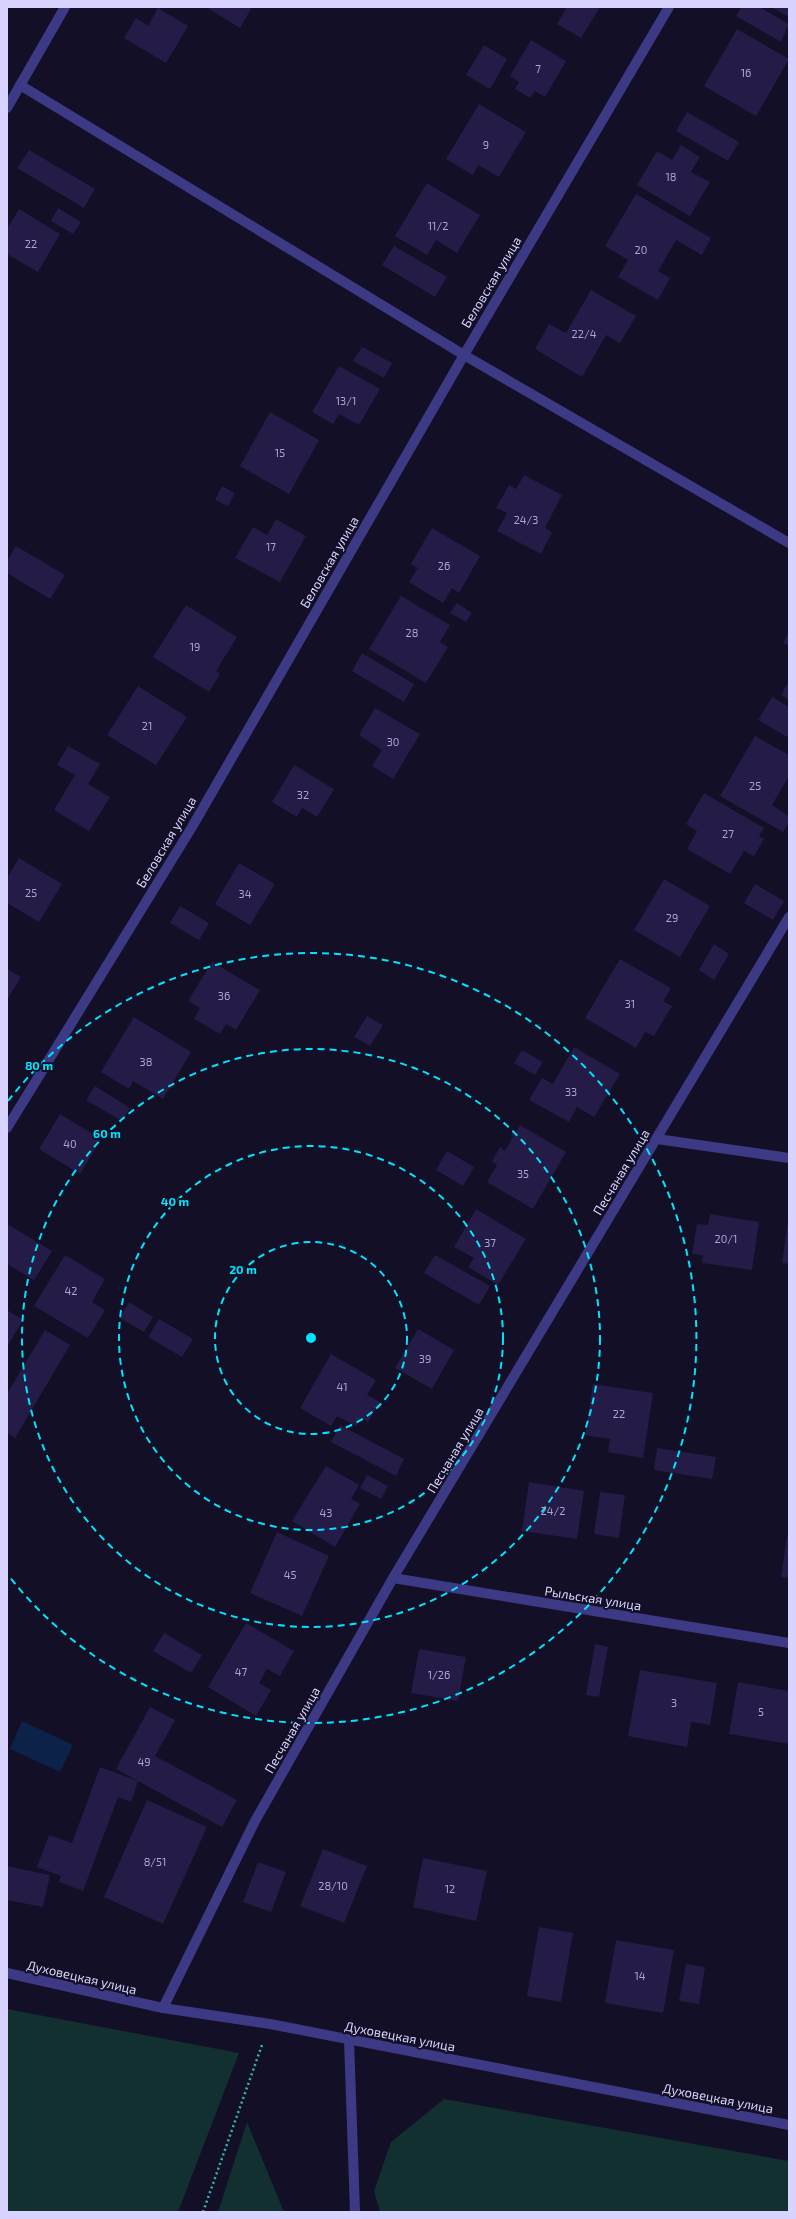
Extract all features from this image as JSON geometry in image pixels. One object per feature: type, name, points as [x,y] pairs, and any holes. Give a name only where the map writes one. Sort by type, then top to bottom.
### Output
[{"type":"street","points":[[7,108],[65,7]]},
{"type":"street","name":"Беловская улица","points":[[7,1128],[192,827],[464,355],[669,7]]},
{"type":"street","points":[[20,85],[464,355],[789,543]]},
{"type":"street","name":"Песчаная улица","points":[[163,2008],[255,1821],[393,1578],[789,917]]},
{"type":"street","points":[[657,1138],[789,1158]]},
{"type":"street","name":"Рыльская улица","points":[[393,1578],[789,1643]]},
{"type":"street","name":"Духовецкая улица","points":[[7,1973],[163,2008],[270,2024],[789,2125]]},
{"type":"street","points":[[349,2040],[355,2212]]},
{"type":"path","points":[[203,2212],[206,2197],[270,2024]]},
{"type":"green space","points":[[7,2009],[239,2053],[178,2212],[7,2212]]},
{"type":"green space","points":[[444,2099],[789,2161],[789,2212],[380,2212],[374,2191],[391,2142]]},
{"type":"green space","points":[[247,2122],[284,2212],[218,2212]]},
{"type":"water","points":[[22,1721],[73,1745],[60,1772],[10,1749]]},
{"type":"building","points":[[206,7],[252,7],[240,28]]},
{"type":"building","points":[[563,7],[600,7],[581,38],[557,24],[566,9]]},
{"type":"building","points":[[741,7],[759,7],[789,24],[781,42],[736,16]]},
{"type":"building","points":[[771,7],[789,7],[789,17]]},
{"type":"building","points":[[158,8],[188,26],[166,63],[124,38],[136,18],[148,26]]},
{"type":"building","points":[[737,29],[789,59],[756,116],[704,86]]},
{"type":"building","points":[[531,40],[566,61],[545,97],[535,91],[530,98],[515,89],[519,82],[510,76]]},
{"type":"building","points":[[484,45],[507,59],[490,89],[466,75]]},
{"type":"building","points":[[479,104],[526,132],[499,177],[478,165],[473,175],[446,159]]},
{"type":"building","points":[[687,112],[739,142],[728,161],[676,131]]},
{"type":"building","points":[[681,145],[700,157],[691,172],[710,182],[690,216],[637,185],[657,151],[672,160]]},
{"type":"building","points":[[29,150],[95,189],[84,208],[17,168]]},
{"type":"building","points":[[427,183],[480,215],[457,253],[436,240],[427,255],[395,236]]},
{"type":"building","points":[[636,194],[711,238],[702,255],[676,240],[658,271],[670,278],[658,300],[618,277],[628,260],[605,246]]},
{"type":"building","points":[[58,208],[81,222],[73,234],[51,221]]},
{"type":"building","points":[[19,209],[60,234],[38,272],[7,254],[7,229]]},
{"type":"building","points":[[394,246],[447,277],[435,297],[382,265]]},
{"type":"building","points":[[591,290],[636,316],[620,343],[606,335],[582,377],[535,349],[549,324],[566,333]]},
{"type":"building","points":[[362,347],[392,363],[384,378],[353,361]]},
{"type":"building","points":[[339,366],[380,389],[359,425],[339,414],[333,424],[312,412]]},
{"type":"building","points":[[270,412],[319,440],[289,494],[240,466]]},
{"type":"building","points":[[524,475],[562,495],[545,528],[552,532],[541,554],[497,531],[507,513],[496,508],[509,485],[516,489]]},
{"type":"building","points":[[222,486],[235,493],[228,506],[215,500]]},
{"type":"building","points":[[276,519],[306,536],[280,582],[235,558],[253,527],[267,535]]},
{"type":"building","points":[[432,528],[480,556],[459,593],[452,588],[443,603],[409,582],[418,568],[411,564]]},
{"type":"building","points":[[16,546],[65,575],[50,599],[7,573],[7,561]]},
{"type":"building","points":[[401,596],[450,625],[440,642],[448,647],[426,683],[369,649]]},
{"type":"building","points":[[457,603],[472,613],[466,622],[450,613]]},
{"type":"building","points":[[186,605],[237,637],[216,671],[220,674],[209,692],[153,657]]},
{"type":"building","points":[[789,632],[789,646],[783,643]]},
{"type":"building","points":[[362,653],[414,684],[404,702],[352,671]]},
{"type":"building","points":[[789,681],[789,700],[781,695]]},
{"type":"building","points":[[138,686],[187,717],[156,765],[107,735]]},
{"type":"building","points":[[772,697],[789,707],[789,738],[758,720]]},
{"type":"building","points":[[375,708],[420,734],[393,779],[372,766],[382,750],[359,735]]},
{"type":"building","points":[[755,736],[789,755],[789,776],[772,805],[789,816],[789,822],[783,832],[720,796]]},
{"type":"building","points":[[68,746],[100,764],[88,784],[110,797],[89,831],[54,810],[75,775],[57,765]]},
{"type":"building","points":[[294,765],[334,789],[317,817],[302,808],[297,817],[272,802]]},
{"type":"building","points":[[704,793],[764,828],[759,836],[764,839],[754,856],[744,851],[730,874],[687,849],[697,831],[686,824]]},
{"type":"building","points":[[19,858],[62,884],[39,922],[7,903],[7,878]]},
{"type":"building","points":[[239,863],[275,884],[250,925],[215,904]]},
{"type":"building","points":[[664,879],[710,906],[680,957],[634,930]]},
{"type":"building","points":[[755,884],[784,901],[773,920],[744,903]]},
{"type":"building","points":[[180,906],[209,923],[199,940],[170,923]]},
{"type":"building","points":[[714,944],[729,954],[714,980],[699,970]]},
{"type":"building","points":[[620,959],[671,988],[663,1001],[672,1006],[654,1036],[645,1032],[636,1048],[585,1018]]},
{"type":"building","points":[[212,962],[260,990],[236,1030],[226,1024],[220,1034],[194,1019],[200,1008],[188,1001]]},
{"type":"building","points":[[7,969],[21,977],[7,1000]]},
{"type":"building","points":[[367,1016],[383,1025],[370,1046],[354,1037]]},
{"type":"building","points":[[134,1017],[191,1052],[163,1099],[133,1081],[129,1089],[101,1072]]},
{"type":"building","points":[[574,1047],[620,1074],[594,1117],[577,1107],[569,1122],[529,1100],[542,1078],[553,1084]]},
{"type":"building","points":[[522,1050],[543,1062],[535,1075],[514,1063]]},
{"type":"building","points":[[95,1086],[130,1108],[122,1121],[86,1100]]},
{"type":"building","points":[[60,1114],[101,1139],[80,1174],[39,1149]]},
{"type":"building","points":[[520,1125],[566,1152],[533,1209],[487,1182],[497,1165],[492,1161],[500,1147],[505,1151]]},
{"type":"building","points":[[447,1151],[474,1167],[463,1186],[436,1170]]},
{"type":"building","points":[[476,1209],[526,1239],[498,1285],[468,1267],[474,1258],[454,1247]]},
{"type":"building","points":[[710,1214],[759,1222],[752,1270],[702,1263],[703,1255],[692,1254],[697,1224],[708,1225]]},
{"type":"building","points":[[789,1220],[789,1264],[782,1263]]},
{"type":"building","points":[[9,1225],[52,1251],[34,1280],[7,1264],[7,1228]]},
{"type":"building","points":[[65,1255],[105,1279],[92,1302],[105,1310],[88,1338],[34,1306]]},
{"type":"building","points":[[435,1255],[490,1286],[479,1305],[424,1273]]},
{"type":"building","points":[[129,1302],[153,1317],[144,1332],[120,1318]]},
{"type":"building","points":[[7,1310],[23,1320],[7,1347]]},
{"type":"building","points":[[159,1319],[193,1339],[182,1357],[148,1337]]},
{"type":"building","points":[[418,1329],[454,1350],[432,1389],[395,1368]]},
{"type":"building","points":[[45,1330],[70,1345],[15,1438],[7,1433],[7,1394]]},
{"type":"building","points":[[331,1354],[376,1380],[367,1395],[380,1402],[368,1422],[361,1418],[356,1426],[337,1416],[331,1426],[300,1408]]},
{"type":"building","points":[[593,1384],[653,1393],[643,1458],[608,1452],[610,1439],[585,1435]]},
{"type":"building","points":[[340,1425],[404,1459],[396,1476],[331,1442]]},
{"type":"building","points":[[657,1448],[716,1457],[712,1479],[654,1470]]},
{"type":"building","points":[[326,1466],[359,1485],[351,1499],[360,1504],[335,1547],[292,1521]]},
{"type":"building","points":[[367,1475],[388,1486],[381,1499],[360,1488]]},
{"type":"building","points":[[529,1482],[584,1491],[577,1539],[522,1531]]},
{"type":"building","points":[[600,1492],[625,1495],[619,1538],[594,1534]]},
{"type":"building","points":[[277,1532],[329,1556],[302,1616],[250,1593]]},
{"type":"building","points":[[787,1536],[789,1537],[789,1578],[781,1577]]},
{"type":"building","points":[[246,1623],[294,1651],[280,1676],[267,1669],[259,1683],[271,1690],[256,1716],[208,1687]]},
{"type":"building","points":[[164,1633],[202,1655],[191,1673],[153,1651]]},
{"type":"building","points":[[595,1644],[608,1647],[599,1697],[586,1695]]},
{"type":"building","points":[[419,1649],[466,1657],[458,1701],[411,1693]]},
{"type":"building","points":[[640,1670],[717,1683],[710,1725],[691,1722],[687,1747],[628,1736]]},
{"type":"building","points":[[738,1682],[789,1691],[789,1744],[729,1734]]},
{"type":"building","points":[[150,1707],[175,1720],[155,1756],[237,1800],[222,1827],[116,1769]]},
{"type":"building","points":[[100,1767],[138,1781],[131,1802],[118,1797],[83,1891],[59,1882],[61,1876],[37,1867],[49,1835],[72,1843]]},
{"type":"building","points":[[147,1800],[207,1827],[163,1924],[104,1897]]},
{"type":"building","points":[[323,1849],[367,1866],[344,1923],[300,1906]]},
{"type":"building","points":[[423,1858],[487,1871],[476,1921],[413,1907]]},
{"type":"building","points":[[258,1862],[286,1872],[271,1912],[243,1902]]},
{"type":"building","points":[[7,1866],[50,1875],[43,1907],[7,1900]]},
{"type":"building","points":[[539,1927],[573,1933],[561,2002],[527,1996]]},
{"type":"building","points":[[616,1940],[674,1950],[663,2013],[605,2003]]},
{"type":"building","points":[[686,1964],[705,1967],[699,2004],[679,2001]]}]
